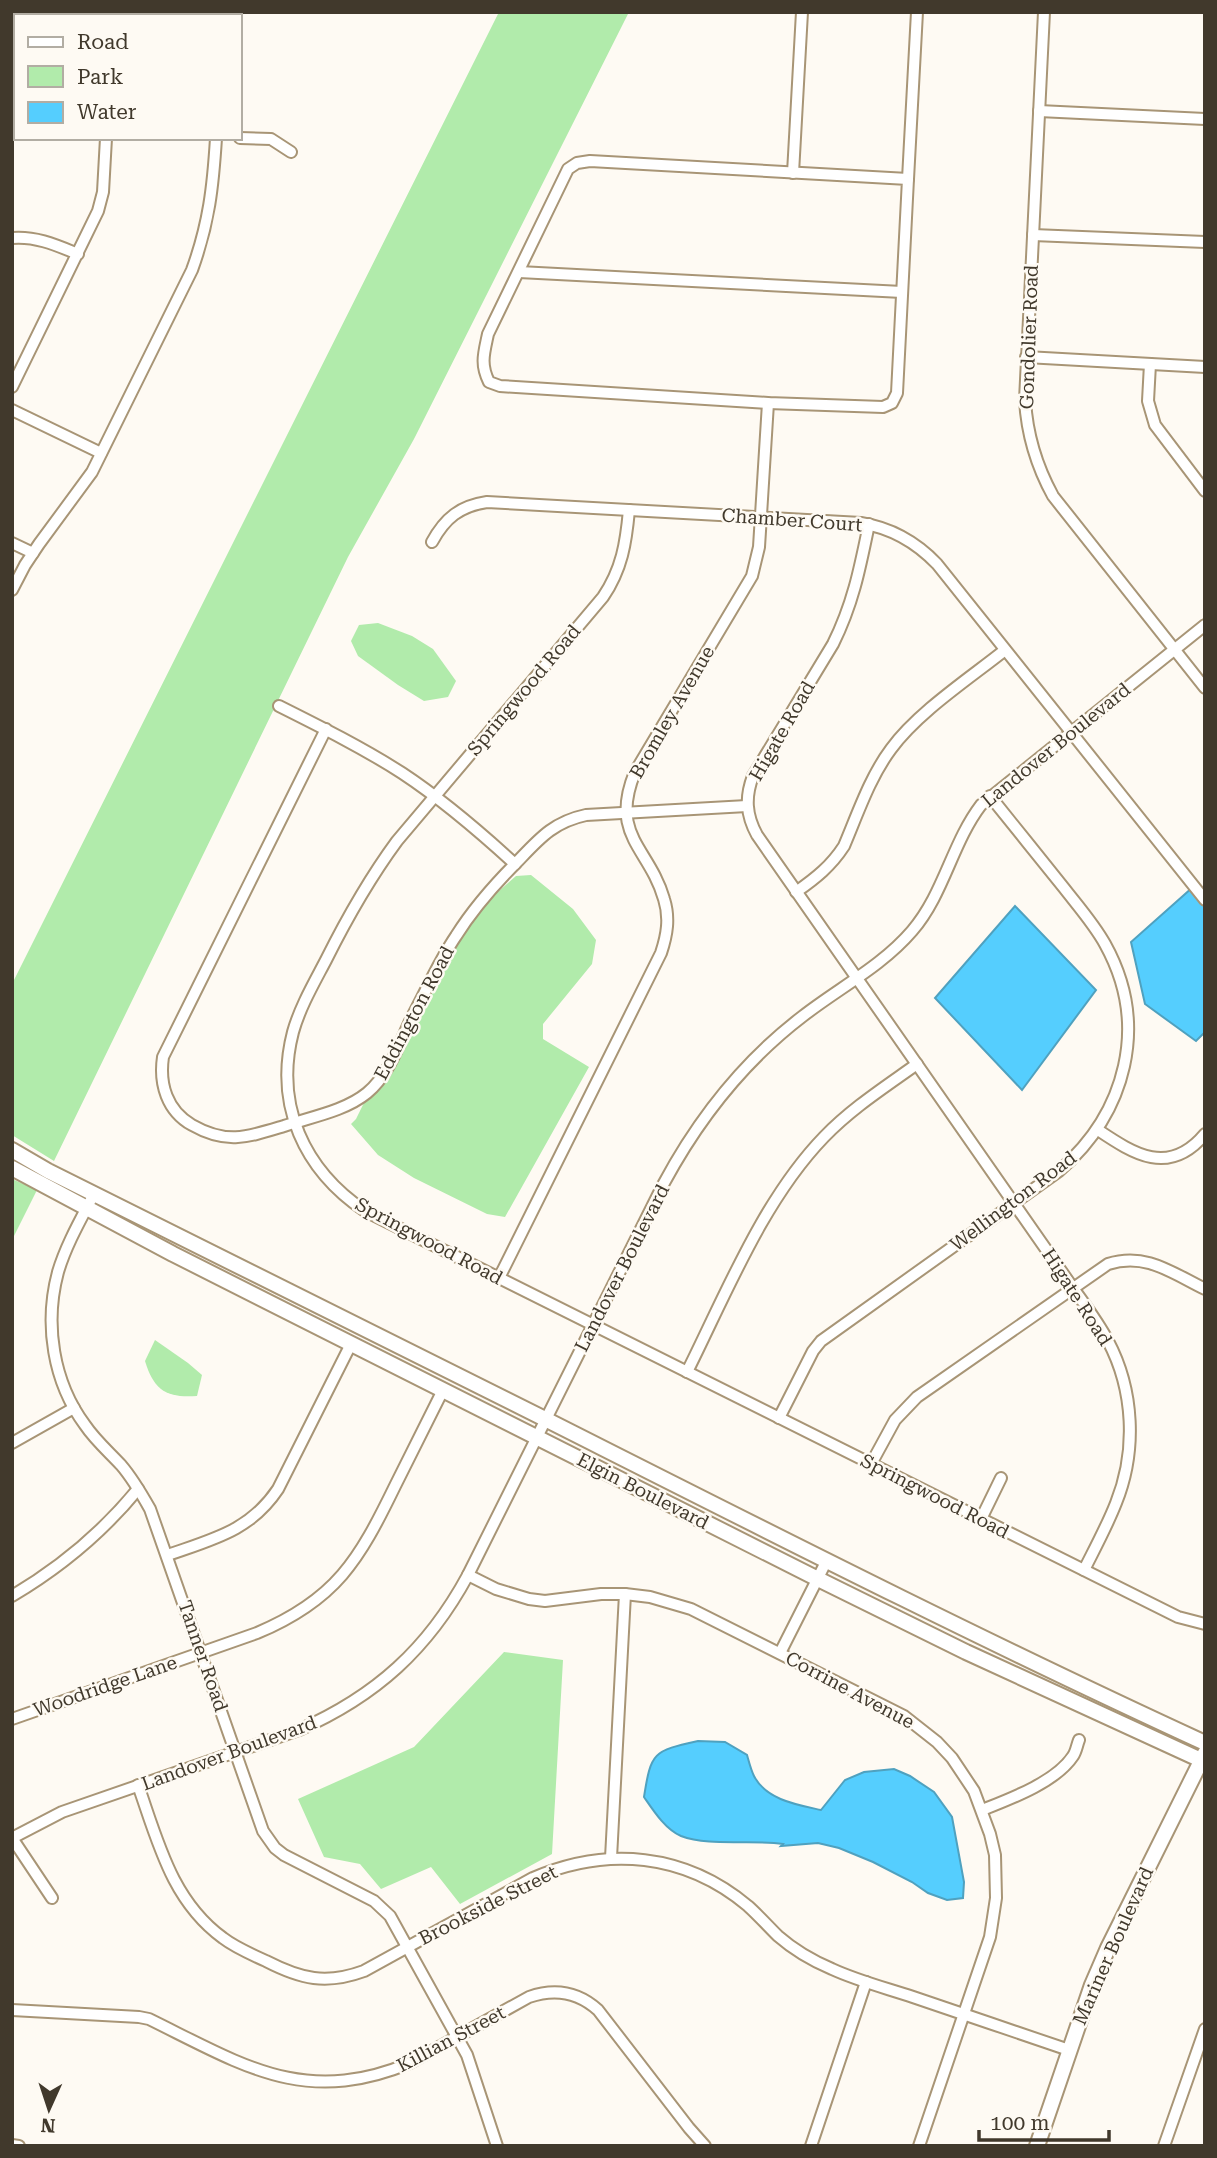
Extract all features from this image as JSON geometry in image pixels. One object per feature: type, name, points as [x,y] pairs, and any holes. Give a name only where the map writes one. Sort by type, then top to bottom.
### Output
[{"type":"main road","name":"Elgin Boulevard","points":[[12,1150],[48,1171],[826,1562],[1205,1744]]},
{"type":"main road","name":"Elgin Boulevard","points":[[12,1168],[173,1254],[818,1579],[966,1652],[1204,1758]]},
{"type":"main road","name":"Mariner Boulevard","points":[[1037,2146],[1092,1985],[1204,1758]]},
{"type":"street","points":[[793,173],[802,12]]},
{"type":"street","points":[[908,179],[590,161],[577,163],[568,169],[488,334],[483,371],[489,382],[500,386],[768,403],[883,407],[892,403],[897,393],[917,12]]},
{"type":"street","name":"Gondolier Road","points":[[1044,12],[1026,357],[1026,419],[1029,439],[1043,478],[1064,511],[1205,688]]},
{"type":"street","points":[[1039,111],[1205,119]]},
{"type":"street","points":[[242,138],[271,139],[292,152]]},
{"type":"street","points":[[12,387],[92,225],[103,192],[106,140]]},
{"type":"street","points":[[12,590],[33,553],[92,472],[192,270],[212,200],[216,140]]},
{"type":"street","points":[[1033,235],[1205,242]]},
{"type":"street","points":[[12,238],[29,237],[78,254]]},
{"type":"street","points":[[519,272],[902,292]]},
{"type":"street","points":[[1026,357],[1205,367]]},
{"type":"street","points":[[1150,364],[1148,401],[1155,425],[1205,491]]},
{"type":"street","name":"Bromley Avenue","points":[[499,1278],[666,940],[664,900],[631,836],[626,813],[627,796],[635,772],[752,576],[759,547],[768,403]]},
{"type":"street","points":[[12,410],[101,453]]},
{"type":"street","name":"Chamber Court","points":[[432,542],[446,520],[455,513],[475,503],[487,502],[869,524],[901,536],[927,554],[1205,900]]},
{"type":"street","name":"Springwood Road","points":[[629,510],[624,554],[603,597],[397,841],[359,896],[300,1012],[289,1050],[288,1091],[295,1122],[311,1158],[334,1187],[365,1211],[1084,1570],[1178,1616],[1205,1624]]},
{"type":"street","name":"Higate Road","points":[[869,524],[857,584],[844,623],[753,776],[748,795],[749,817],[757,835],[1100,1327],[1117,1361],[1127,1399],[1129,1451],[1124,1481],[1110,1518],[1084,1570]]},
{"type":"street","points":[[12,543],[33,553]]},
{"type":"street","name":"Landover Boulevard","points":[[12,1838],[62,1812],[325,1718],[390,1676],[426,1640],[468,1576],[674,1165],[712,1106],[778,1035],[899,945],[926,912],[972,816],[990,796],[1205,625]]},
{"type":"street","points":[[796,891],[817,877],[836,858],[880,766],[903,734],[1005,650]]},
{"type":"street","points":[[279,706],[370,754],[435,796],[515,864]]},
{"type":"street","name":"Eddington Road","points":[[326,729],[167,1046],[161,1069],[164,1091],[174,1111],[191,1125],[223,1138],[245,1138],[346,1106],[377,1084],[455,936],[491,889],[540,838],[560,823],[586,815],[747,806]]},
{"type":"street","name":"Wellington Road","points":[[779,1418],[813,1351],[827,1334],[1059,1171],[1075,1158],[1098,1130],[1113,1102],[1125,1063],[1127,1023],[1118,975],[1095,927],[990,796]]},
{"type":"street","points":[[687,1372],[759,1228],[790,1178],[815,1146],[842,1119],[917,1064]]},
{"type":"street","points":[[1098,1130],[1131,1151],[1152,1157],[1184,1151],[1205,1134]]},
{"type":"street","name":"Tanner Road","points":[[94,1194],[62,1262],[52,1310],[53,1348],[74,1408],[84,1424],[122,1466],[150,1509],[263,1831],[275,1847],[290,1859],[374,1901],[390,1916],[458,2037],[474,2074],[497,2146]]},
{"type":"street","points":[[872,1464],[895,1420],[917,1397],[1108,1264],[1130,1259],[1153,1263],[1205,1289]]},
{"type":"street","points":[[168,1555],[237,1530],[255,1517],[270,1501],[351,1344]]},
{"type":"street","name":"Woodridge Lane","points":[[12,1719],[257,1633],[292,1617],[328,1590],[345,1573],[369,1538],[443,1390]]},
{"type":"street","points":[[12,1443],[74,1408]]},
{"type":"street","points":[[981,1519],[1001,1478]]},
{"type":"street","points":[[12,1596],[79,1551],[100,1532],[138,1489]]},
{"type":"street","points":[[780,1653],[826,1562]]},
{"type":"street","name":"Corrine Avenue","points":[[468,1576],[504,1592],[529,1599],[561,1600],[601,1594],[625,1594],[650,1597],[691,1609],[887,1706],[921,1728],[952,1758],[974,1791],[982,1810],[995,1855],[996,1898],[990,1937],[919,2146]]},
{"type":"street","points":[[611,1858],[625,1594]]},
{"type":"street","points":[[982,1810],[1030,1790],[1047,1779],[1073,1756],[1079,1740]]},
{"type":"street","name":"Brookside Street","points":[[138,1785],[174,1882],[197,1915],[237,1947],[293,1974],[321,1980],[357,1974],[533,1878],[572,1864],[611,1858],[641,1859],[699,1875],[733,1895],[796,1950],[835,1971],[1069,2050]]},
{"type":"street","points":[[12,1838],[52,1898]]},
{"type":"street","points":[[811,2146],[866,1982]]},
{"type":"street","name":"Killian Street","points":[[12,2010],[149,2019],[245,2066],[282,2078],[318,2082],[356,2080],[391,2071],[540,1993],[563,1992],[583,1998],[598,2010],[705,2146]]},
{"type":"street","points":[[1164,2146],[1205,2029]]},
{"type":"street","points":[[12,2145],[19,2146]]},
{"type":"green space","points":[[499,12],[629,12],[414,439],[348,557],[54,1161],[12,1135],[12,984]]},
{"type":"green space","points":[[378,623],[412,636],[433,649],[456,681],[448,697],[424,701],[358,656],[351,641],[359,625]]},
{"type":"green space","points":[[531,875],[573,909],[596,940],[592,964],[543,1024],[543,1039],[589,1067],[505,1217],[487,1214],[414,1178],[378,1155],[351,1124],[443,962],[481,907],[516,876]]},
{"type":"green space","points":[[12,1179],[37,1190],[12,1240]]},
{"type":"green space","points":[[155,1340],[202,1375],[197,1396],[177,1396],[157,1386],[145,1361]]},
{"type":"green space","points":[[504,1652],[563,1660],[552,1854],[460,1904],[431,1867],[381,1889],[360,1864],[324,1857],[298,1799],[414,1747]]},
{"type":"water","points":[[1193,887],[1205,902],[1205,1032],[1196,1041],[1145,1004],[1131,942]]},
{"type":"water","points":[[1015,906],[1096,990],[1022,1090],[935,998]]},
{"type":"water","points":[[698,1741],[725,1742],[747,1755],[754,1776],[766,1791],[783,1800],[821,1810],[845,1780],[864,1772],[894,1769],[910,1776],[934,1792],[952,1817],[964,1882],[963,1898],[947,1900],[928,1893],[873,1862],[839,1848],[818,1843],[781,1846],[783,1844],[717,1842],[692,1839],[675,1833],[660,1819],[644,1797],[649,1771],[652,1762],[663,1751]]}]
